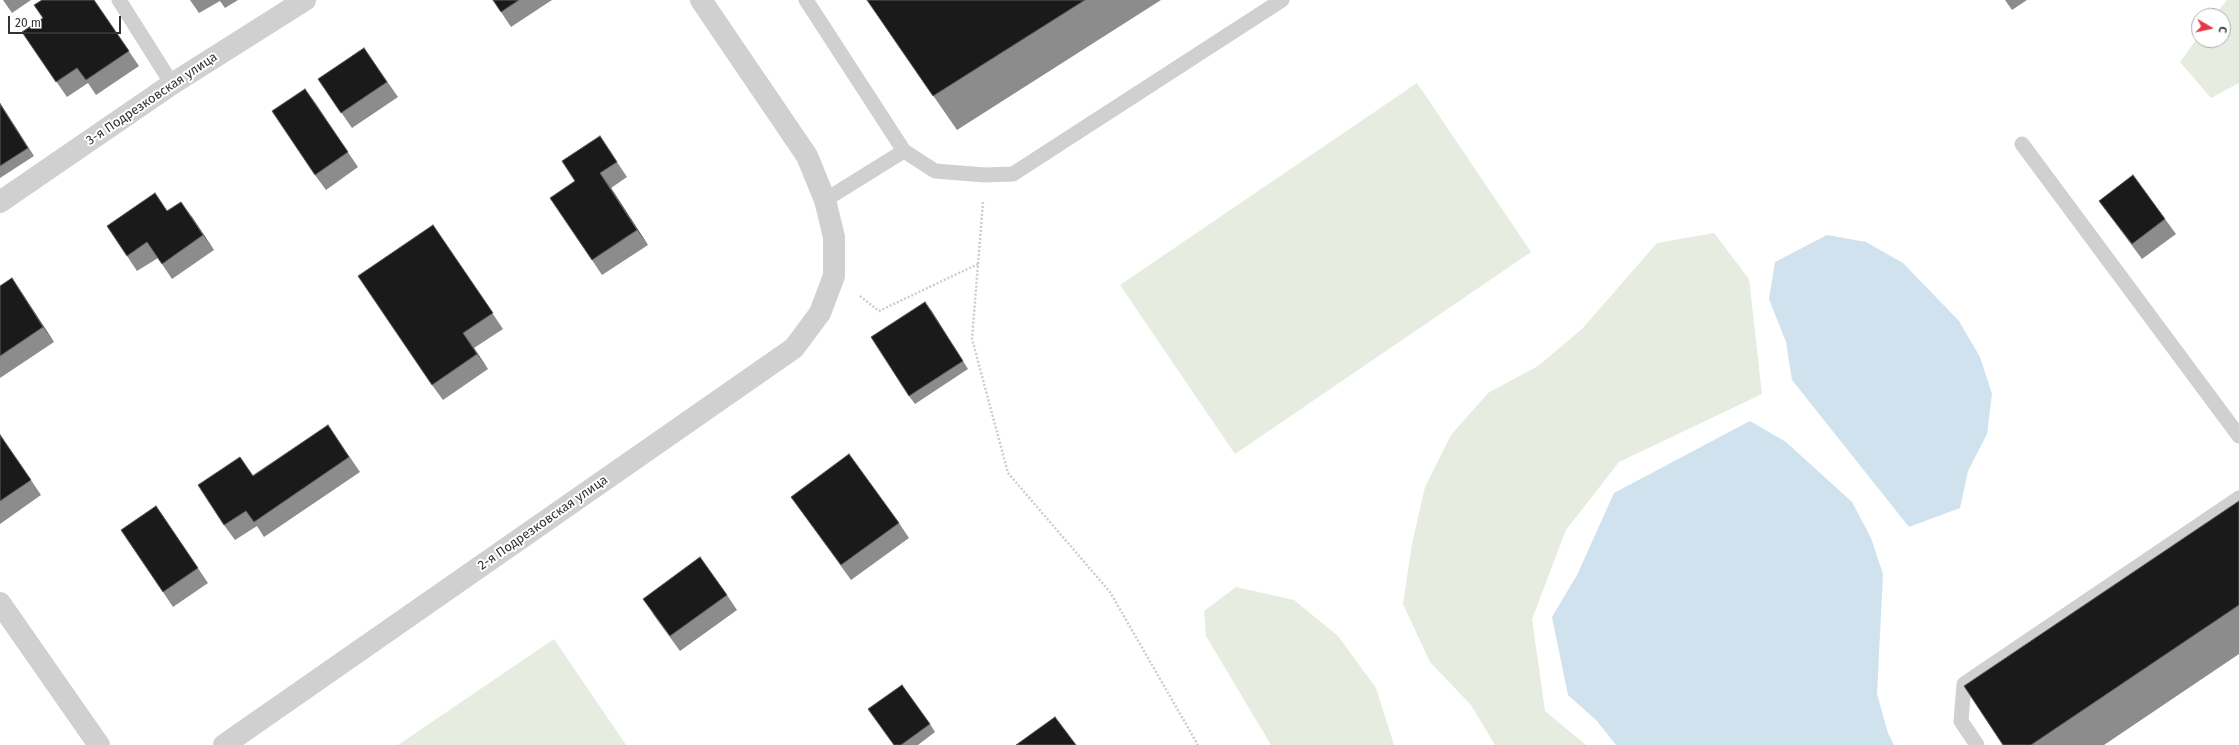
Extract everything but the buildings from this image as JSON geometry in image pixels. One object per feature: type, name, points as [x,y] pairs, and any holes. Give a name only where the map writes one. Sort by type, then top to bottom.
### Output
[{"type":"street","name":"3-я Подрезковская улица","points":[[0,202],[172,84],[305,0]]},
{"type":"street","points":[[701,0],[807,156],[825,200],[834,237],[834,276]]},
{"type":"street","name":"2-я Подрезковская улица","points":[[224,745],[794,348],[820,312],[834,276]]},
{"type":"street","points":[[0,603],[99,745]]},
{"type":"lane","points":[[119,0],[172,84]]},
{"type":"lane","points":[[806,0],[904,151],[935,171],[985,176],[1013,174],[1282,0]]},
{"type":"lane","points":[[2022,144],[2239,436]]},
{"type":"lane","points":[[825,200],[904,151]]},
{"type":"lane","points":[[1977,745],[1961,721],[1964,684],[2239,498]]},
{"type":"path","points":[[985,176],[972,339],[1008,473],[1110,592],[1198,745]]},
{"type":"path","points":[[834,276],[879,311],[978,264]]},
{"type":"shaded area","points":[[2227,0],[2239,0],[2239,83],[2211,98],[2180,62],[2191,47],[2231,48],[2231,8],[2220,8]]},
{"type":"shaded area","points":[[1417,83],[1531,252],[1235,454],[1120,285]]},
{"type":"shaded area","points":[[1714,233],[1749,279],[1762,394],[1619,462],[1566,530],[1532,619],[1545,711],[1586,745],[1495,745],[1471,705],[1430,662],[1403,604],[1412,544],[1425,487],[1451,435],[1488,393],[1538,366],[1582,329],[1657,243]]},
{"type":"shaded area","points":[[1236,587],[1294,600],[1338,636],[1376,688],[1394,745],[1271,745],[1206,636],[1204,611]]},
{"type":"shaded area","points":[[554,639],[626,745],[398,745]]},
{"type":"water","points":[[1827,235],[1866,242],[1903,263],[1959,321],[1980,357],[1992,394],[1987,434],[1968,471],[1960,508],[1909,527],[1792,380],[1786,342],[1769,299],[1775,262]]},
{"type":"water","points":[[1750,421],[1786,442],[1852,502],[1871,538],[1883,574],[1877,694],[1888,733],[1894,745],[1616,745],[1597,721],[1568,695],[1552,617],[1577,575],[1614,493]]}]
